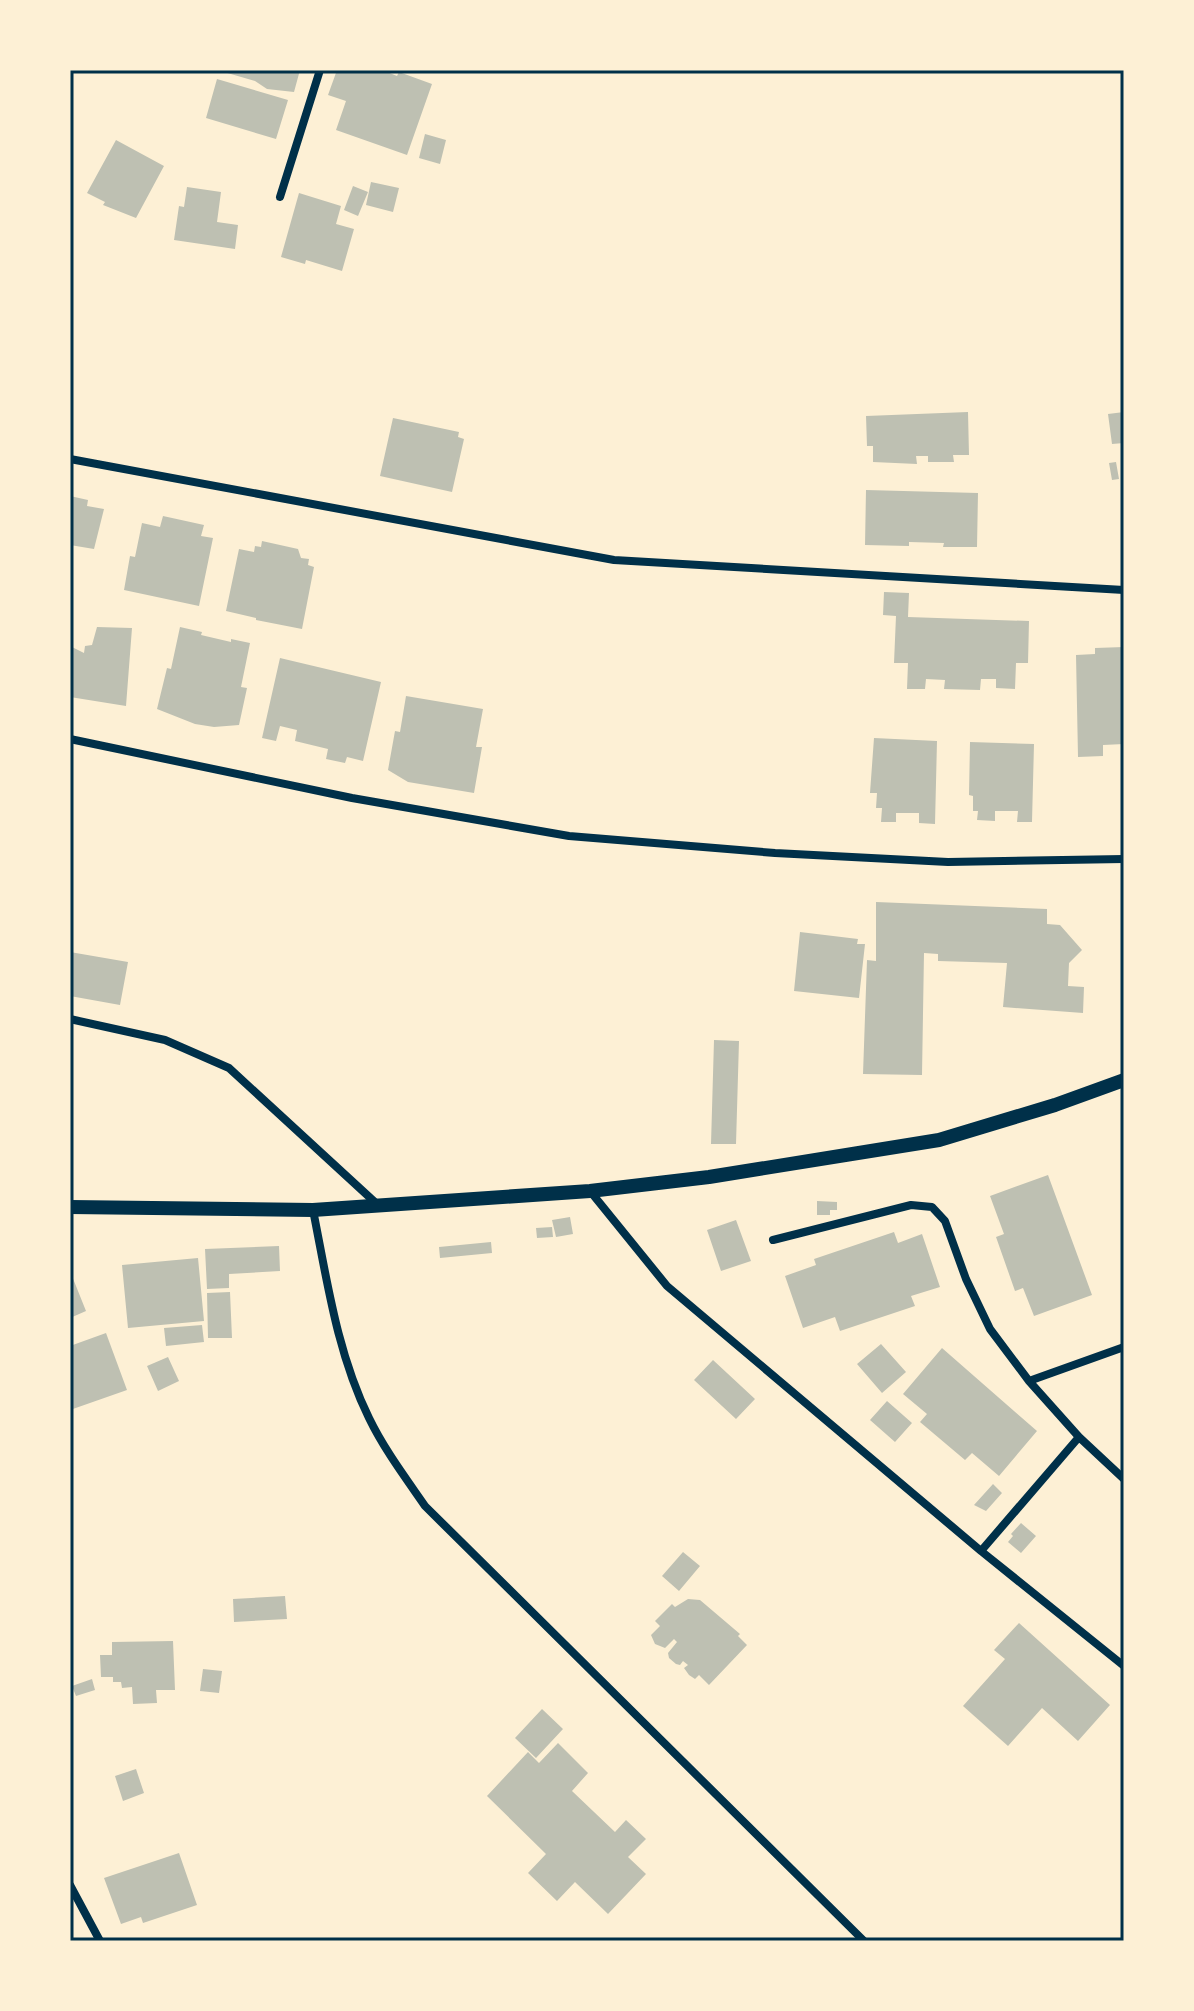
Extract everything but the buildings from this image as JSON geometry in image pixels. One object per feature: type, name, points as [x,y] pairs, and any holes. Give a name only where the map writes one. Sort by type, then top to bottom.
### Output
[{"type":"street","points":[[280,197],[320,70]]},
{"type":"street","points":[[70,459],[614,560],[1124,590]]},
{"type":"street","points":[[70,739],[352,798],[569,836],[775,853],[948,862],[1124,859]]},
{"type":"street","points":[[70,1019],[165,1040],[229,1068],[378,1205]]},
{"type":"street","points":[[70,1207],[313,1210],[590,1191],[709,1177],[939,1140],[1055,1105],[1124,1080]]},
{"type":"street","points":[[590,1191],[667,1286],[981,1551],[1124,1666]]},
{"type":"street","points":[[773,1240],[911,1205],[932,1207],[945,1221],[966,1279],[990,1329],[1029,1381],[1079,1437],[1124,1479]]},
{"type":"street","points":[[313,1210],[333,1312],[349,1369],[388,1454],[425,1506],[864,1941]]},
{"type":"street","points":[[1029,1381],[1124,1347]]},
{"type":"street","points":[[981,1551],[1079,1437]]},
{"type":"street","points":[[70,1885],[100,1941]]}]
